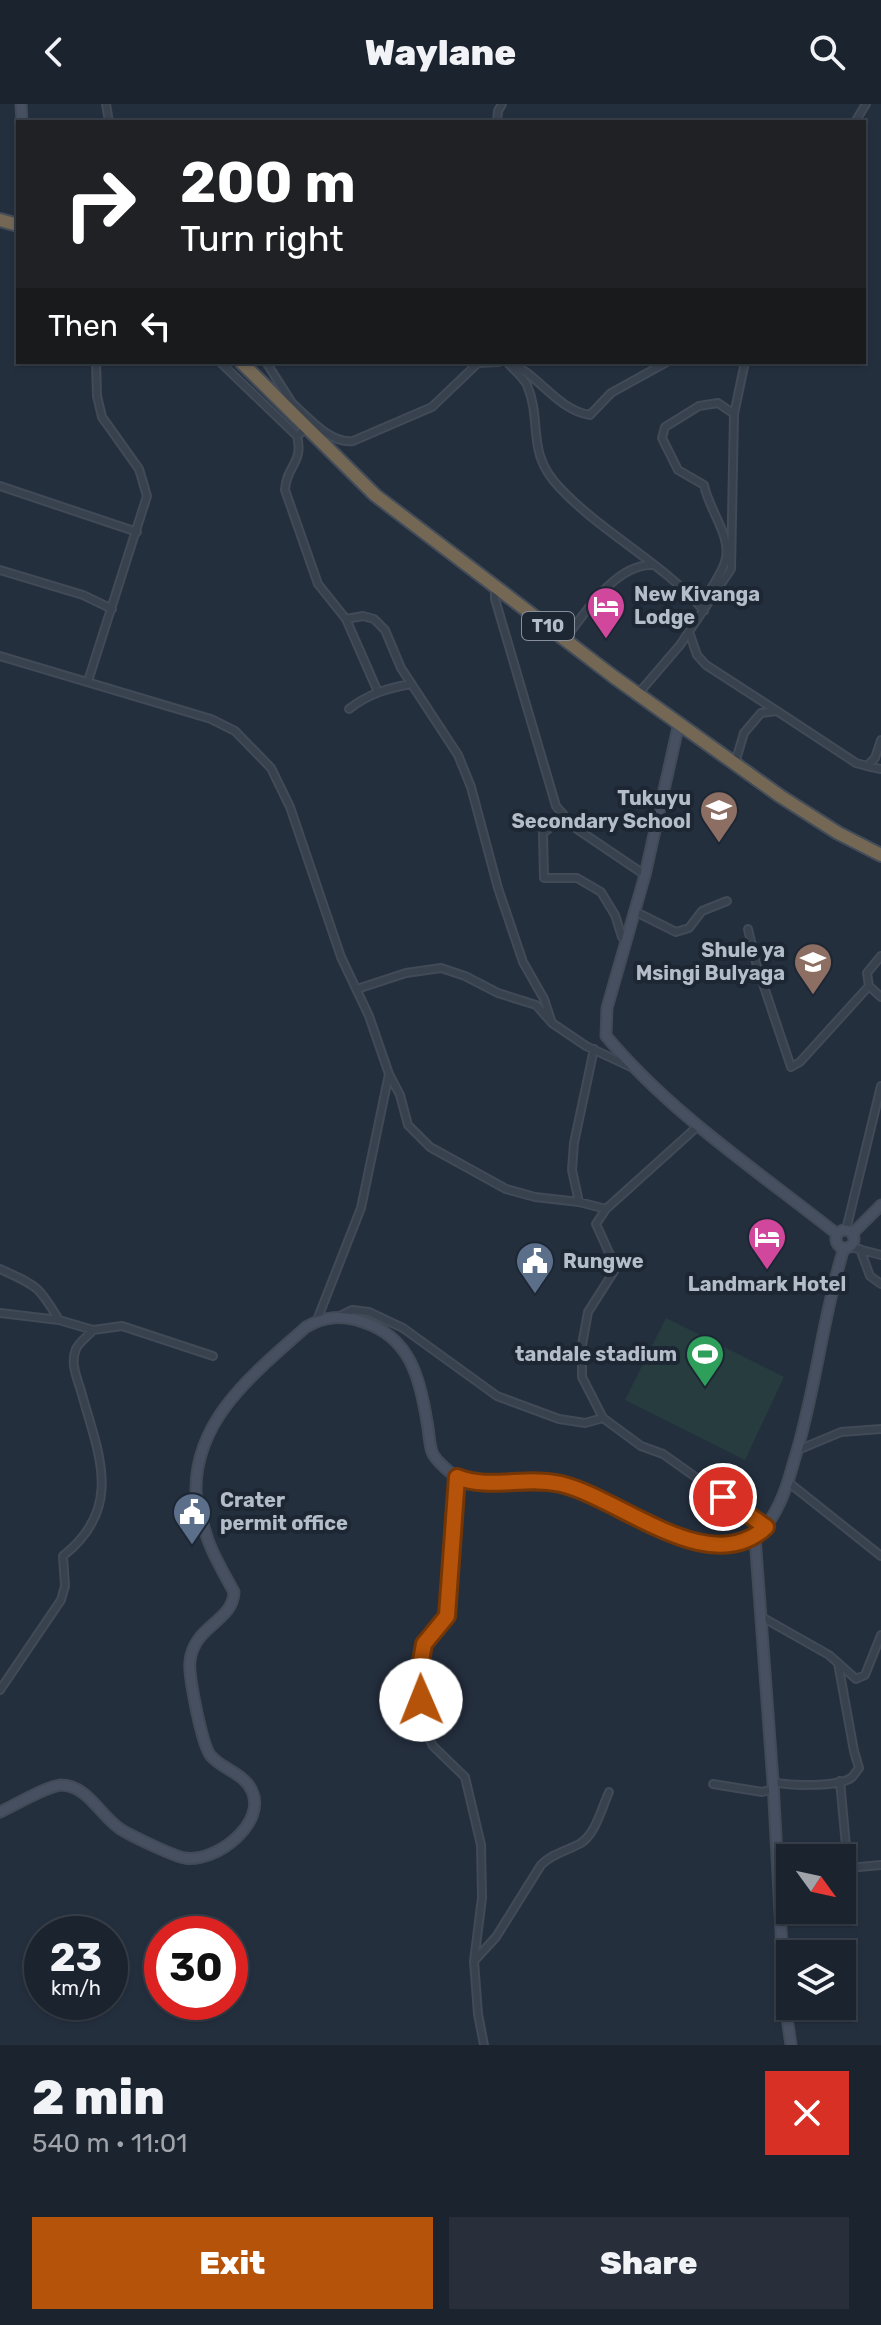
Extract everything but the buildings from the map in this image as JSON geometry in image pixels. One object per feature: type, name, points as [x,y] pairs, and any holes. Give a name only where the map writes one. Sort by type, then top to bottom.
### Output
[{"type":"highway","name":"T10","points":[[243,364],[289,406],[302,432],[375,495],[638,694],[838,833],[881,855]]},
{"type":"main road","points":[[0,1812],[59,1785],[75,1788],[123,1831],[185,1858],[212,1854],[249,1824],[257,1808],[252,1790],[245,1781],[210,1755],[202,1735],[189,1663],[200,1634],[234,1602],[234,1592],[208,1540],[196,1491],[200,1458],[211,1431],[238,1390],[317,1320],[340,1316],[380,1328],[398,1341],[413,1363],[421,1386],[432,1454],[457,1477],[472,1483],[563,1485],[676,1535],[710,1546],[738,1544],[755,1537],[766,1527],[788,1482],[798,1450],[835,1275],[854,1239],[698,1126],[632,1067],[606,1036],[607,1008],[645,875],[679,723]]},
{"type":"main road","points":[[851,1248],[837,1244],[845,1233],[881,1205]]},
{"type":"main road","points":[[755,1537],[785,2004],[791,2045]]},
{"type":"street","points":[[88,681],[147,496],[139,469],[102,417],[97,396],[96,364]]},
{"type":"street","points":[[222,364],[302,432],[298,460],[285,478],[285,490],[318,584],[346,619],[378,692]]},
{"type":"street","points":[[267,364],[289,406],[343,442],[353,441],[432,407],[477,364]]},
{"type":"street","points":[[510,364],[526,384],[535,443],[542,463],[559,488],[651,565],[686,589],[704,611]]},
{"type":"street","points":[[513,364],[522,368],[575,413],[590,415],[611,393],[663,364]]},
{"type":"street","points":[[638,694],[689,632],[731,569],[734,414],[745,364]]},
{"type":"street","points":[[704,611],[705,600],[727,558],[725,536],[708,503],[704,485],[678,470],[662,438],[665,427],[699,406],[718,403],[734,414]]},
{"type":"street","points":[[0,486],[137,532]]},
{"type":"street","points":[[565,639],[595,599],[618,579],[630,569],[651,565]]},
{"type":"street","points":[[0,570],[83,595],[112,609]]},
{"type":"street","points":[[495,585],[495,599],[556,806],[574,827],[645,875]]},
{"type":"street","points":[[346,619],[363,616],[374,619],[385,630],[401,668],[458,755],[471,787],[498,888],[523,962],[544,999],[552,1023]]},
{"type":"street","points":[[689,632],[697,655],[706,665],[856,763],[881,769]]},
{"type":"street","points":[[0,656],[211,719],[235,731],[271,768],[290,807],[341,957],[400,1095],[408,1125],[430,1147],[506,1189],[606,1209]]},
{"type":"street","points":[[349,709],[364,697],[411,684]]},
{"type":"street","points":[[735,763],[744,733],[761,713],[777,711]]},
{"type":"street","points":[[867,766],[875,758],[881,740]]},
{"type":"street","points":[[574,827],[554,825],[543,833],[544,878],[577,878],[601,892],[626,941]]},
{"type":"street","points":[[634,911],[676,932],[689,928],[702,911],[727,901]]},
{"type":"street","points":[[748,929],[757,966],[791,1067],[800,1062],[869,986]]},
{"type":"street","points":[[881,956],[867,973],[869,986],[881,997]]},
{"type":"street","points":[[357,989],[406,973],[441,968],[498,993],[536,1005],[552,1023],[594,1049],[632,1067]]},
{"type":"street","points":[[579,1202],[572,1170],[574,1143],[594,1049]]},
{"type":"street","points":[[317,1320],[361,1208],[389,1074]]},
{"type":"street","points":[[845,1233],[881,1086]]},
{"type":"street","points":[[698,1126],[606,1209],[596,1224],[616,1268],[588,1312],[582,1345],[582,1377],[603,1418],[641,1446],[663,1454],[766,1527]]},
{"type":"street","points":[[851,1248],[881,1255]]},
{"type":"street","points":[[851,1248],[870,1276],[881,1284]]},
{"type":"street","points":[[0,1269],[42,1291],[59,1320]]},
{"type":"street","points":[[340,1316],[352,1310],[369,1312],[403,1328],[497,1396],[559,1419],[585,1423],[603,1418]]},
{"type":"street","points":[[0,1313],[59,1320],[93,1330],[122,1326],[213,1356]]},
{"type":"street","points":[[0,1690],[61,1600],[65,1586],[63,1556],[77,1544],[90,1525],[102,1496],[103,1471],[73,1366],[77,1348],[93,1330]]},
{"type":"street","points":[[798,1450],[841,1432],[881,1429]]},
{"type":"street","points":[[457,1477],[447,1616],[424,1644],[419,1672],[424,1729],[433,1746],[465,1777],[481,1845],[482,1898],[474,1961],[484,2045]]},
{"type":"street","points":[[788,1482],[881,1556]]},
{"type":"street","points":[[760,1616],[829,1655],[856,1679],[865,1675],[881,1635]]},
{"type":"street","points":[[713,1784],[762,1792],[773,1785],[789,1786],[852,1778],[859,1768],[838,1663]]},
{"type":"street","points":[[840,1781],[846,1844]]},
{"type":"street","points":[[474,1961],[496,1937],[541,1865],[551,1855],[584,1842],[601,1814],[609,1792]]},
{"type":"street","points":[[856,1867],[881,1865]]},
{"type":"green space","name":"tandale stadium","points":[[666,1318],[784,1377],[745,1460],[625,1400]]},
{"type":"place","name":"New Kivanga Lodge","points":[[606,640]]},
{"type":"place","name":"Tukuyu Secondary School","points":[[719,844]]},
{"type":"place","name":"Shule ya Msingi Bulyaga","points":[[813,996]]},
{"type":"place","name":"Landmark Hotel","points":[[767,1271]]},
{"type":"place","name":"Rungwe","points":[[535,1295]]},
{"type":"place","name":"tandale stadium","points":[[705,1388]]},
{"type":"place","name":"Crater permit office","points":[[192,1546]]},
{"type":"route","points":[[421,1700],[419,1672],[424,1644],[447,1616],[457,1477],[472,1483],[563,1485],[676,1535],[710,1546],[738,1544],[755,1537],[766,1527],[723,1497]]}]
